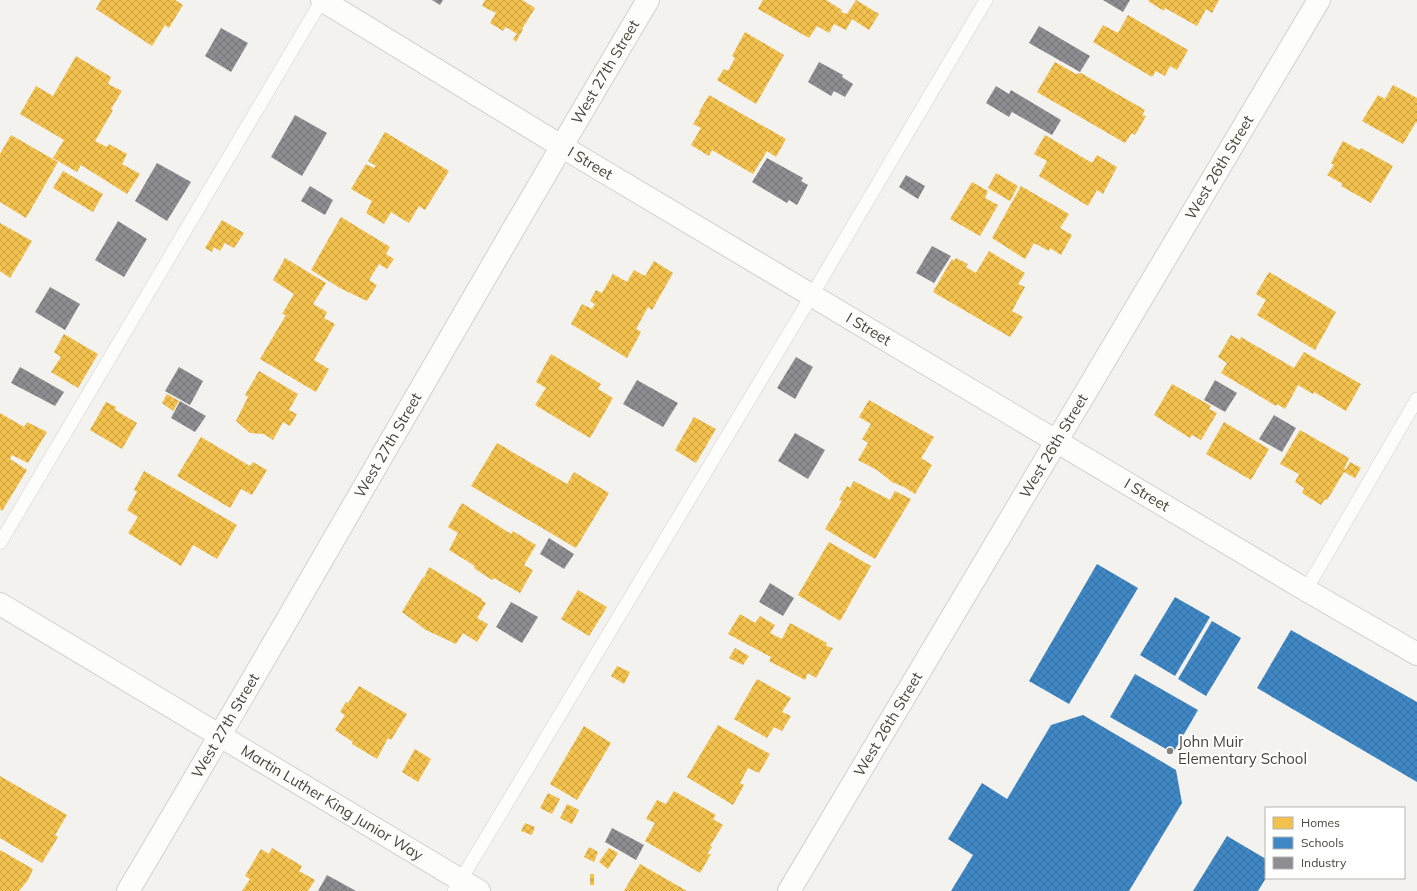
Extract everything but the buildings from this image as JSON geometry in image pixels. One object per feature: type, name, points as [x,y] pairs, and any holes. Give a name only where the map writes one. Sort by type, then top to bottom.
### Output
[{"type":"street","name":"I Street","points":[[322,0],[561,146],[1306,590],[1417,654]]},
{"type":"street","name":"West 27th Street","points":[[128,891],[220,736],[561,146],[648,0]]},
{"type":"street","name":"West 26th Street","points":[[789,891],[1319,0]]},
{"type":"street","name":"Martin Luther King Junior Way","points":[[0,604],[220,736],[465,887]]},
{"type":"lane","points":[[0,543],[322,0]]},
{"type":"lane","points":[[465,887],[986,0]]},
{"type":"lane","points":[[1306,590],[1417,400]]},
{"type":"place","name":"John Muir Elementary School","points":[[1170,751]]}]
